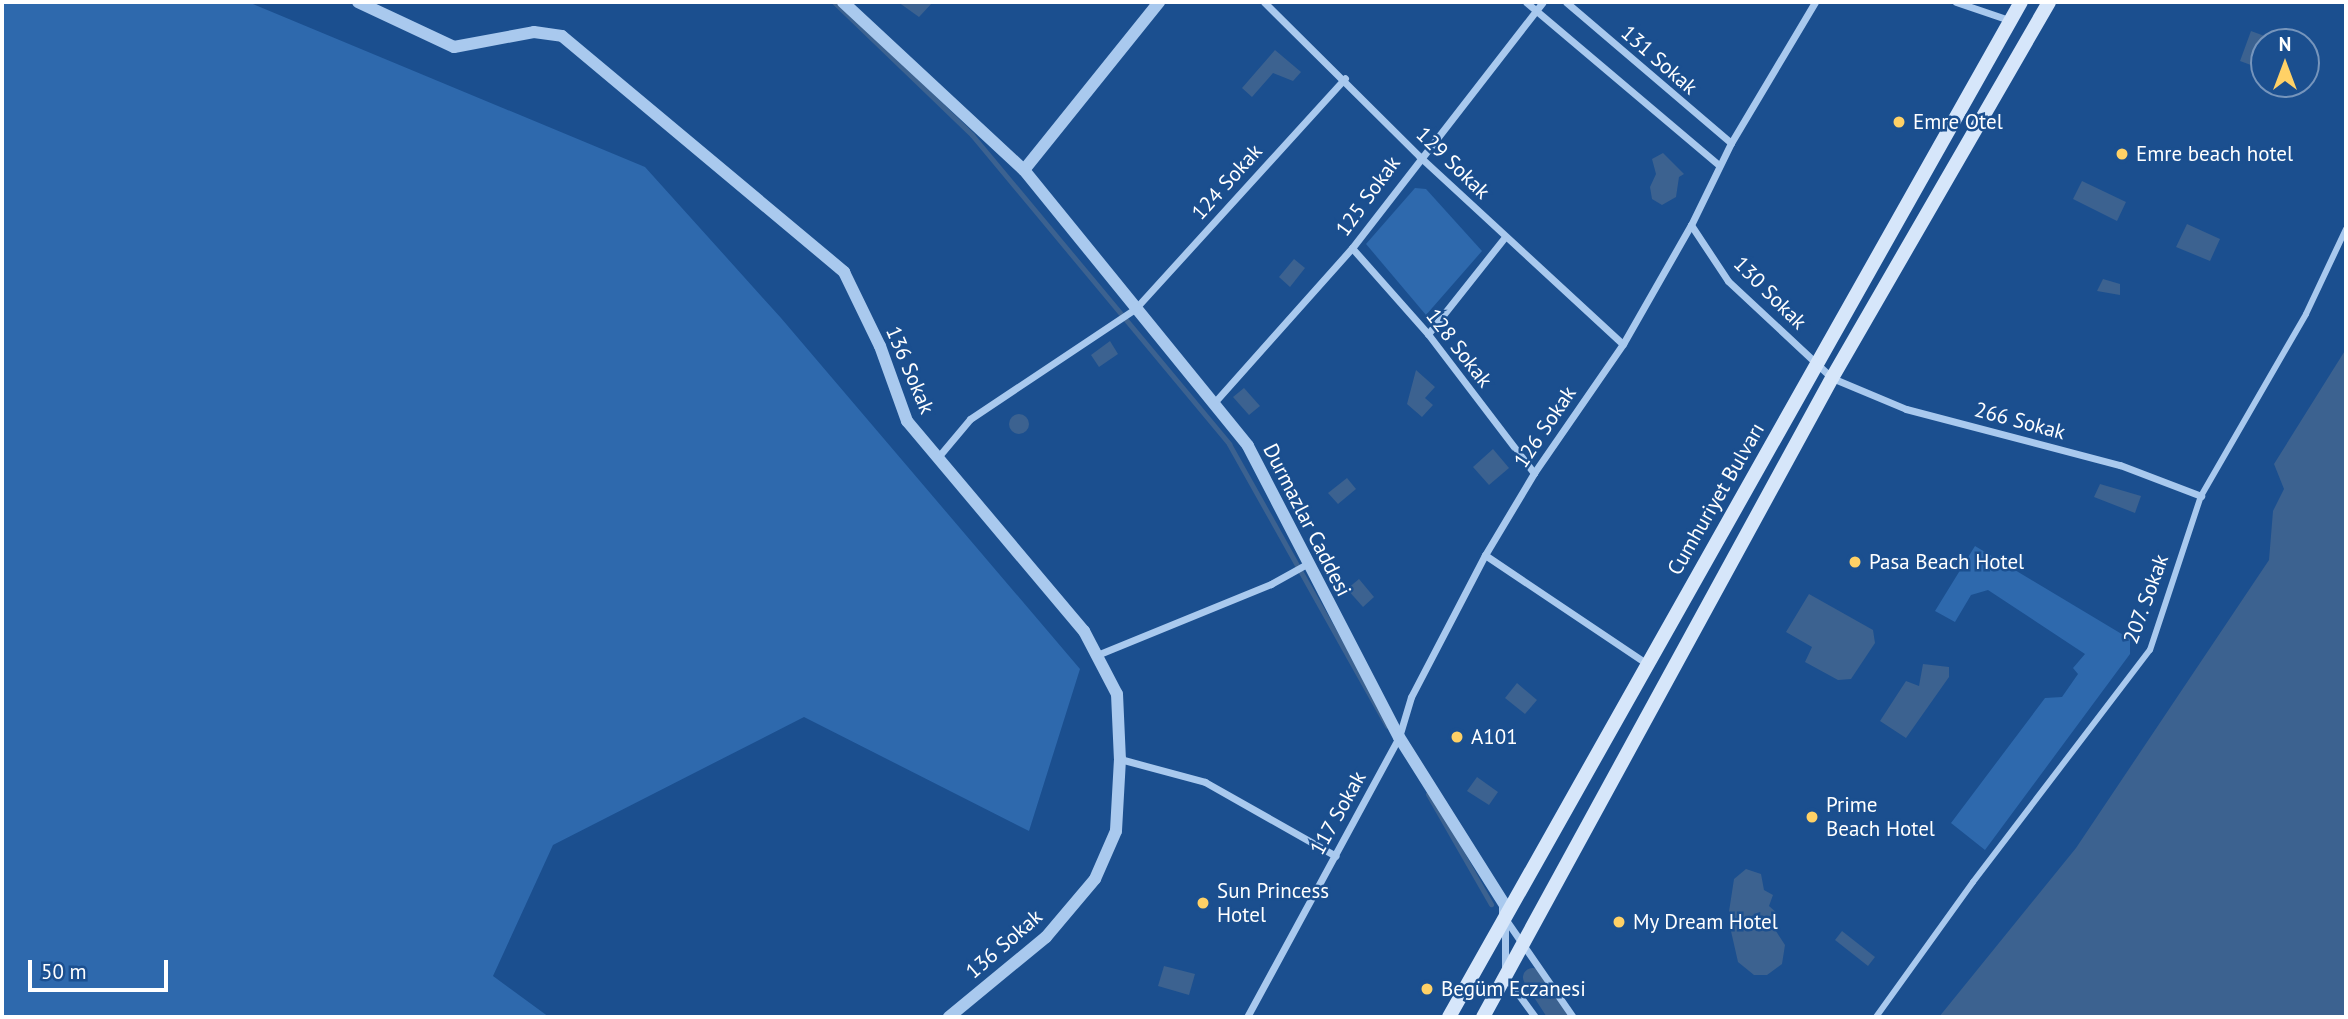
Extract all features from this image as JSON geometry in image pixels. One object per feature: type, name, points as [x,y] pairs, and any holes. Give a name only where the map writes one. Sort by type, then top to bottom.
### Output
[{"type":"main road","name":"Cumhuriyet Bulvarı","points":[[1449,1017],[1506,920],[1658,641],[2021,2]]},
{"type":"main road","name":"Cumhuriyet Bulvarı","points":[[1483,1017],[1680,650],[1832,378],[2049,2]]},
{"type":"main road","points":[[1658,641],[1680,650]]},
{"type":"street","name":"136 Sokak","points":[[358,2],[454,47],[534,32],[562,36],[844,272],[880,346],[906,421],[939,456],[1084,631],[1117,694],[1121,759],[1116,831],[1095,879],[1046,937],[948,1017]]},
{"type":"street","name":"Durmazlar Caddesi","points":[[843,2],[1024,170],[1248,446],[1399,737],[1505,905],[1506,920]]},
{"type":"street","points":[[1024,170],[1159,2]]},
{"type":"street","name":"129 Sokak","points":[[1264,2],[1345,78],[1419,156],[1623,344]]},
{"type":"street","points":[[1526,2],[1719,165]]},
{"type":"street","name":"125 Sokak","points":[[1213,404],[1352,248],[1419,156],[1543,2]]},
{"type":"street","name":"131 Sokak","points":[[1566,2],[1731,143]]},
{"type":"street","name":"126 Sokak","points":[[1399,737],[1411,697],[1485,555],[1534,473],[1623,344],[1691,225],[1731,143],[1815,2]]},
{"type":"street","points":[[1956,2],[2010,20]]},
{"type":"street","name":"124 Sokak","points":[[939,456],[970,419],[1135,309],[1345,78]]},
{"type":"street","name":"130 Sokak","points":[[1691,225],[1728,281],[1832,378]]},
{"type":"street","name":"207. Sokak","points":[[1876,1017],[1973,882],[2150,650],[2201,496],[2306,314],[2346,229]]},
{"type":"street","points":[[1428,334],[1505,237]]},
{"type":"street","name":"128 Sokak","points":[[1352,248],[1428,334],[1534,473]]},
{"type":"street","name":"266 Sokak","points":[[1832,378],[1906,409],[2120,465],[2201,496]]},
{"type":"street","points":[[1485,555],[1646,663]]},
{"type":"street","points":[[1097,655],[1271,584],[1307,564]]},
{"type":"street","name":"117 Sokak","points":[[1247,1017],[1399,737]]},
{"type":"street","points":[[1121,759],[1205,782],[1336,856]]},
{"type":"street","points":[[1506,920],[1520,945],[1573,1017]]},
{"type":"street","points":[[1506,920],[1505,976],[1535,1017]]},
{"type":"shaded area","points":[[2,2],[248,2],[645,167],[781,318],[1080,669],[1029,831],[804,717],[553,845],[493,976],[549,1017],[2,1017]]},
{"type":"shaded area","points":[[898,2],[933,2],[919,17]]},
{"type":"shaded area","points":[[2250,34],[2250,65],[2240,61]]},
{"type":"shaded area","points":[[1275,50],[1301,72],[1293,81],[1273,73],[1252,97],[1242,88]]},
{"type":"shaded area","points":[[1663,153],[1684,174],[1679,177],[1676,197],[1662,205],[1652,199],[1650,187],[1656,174],[1652,159]]},
{"type":"shaded area","points":[[2082,181],[2126,202],[2117,221],[2073,199]]},
{"type":"shaded area","points":[[1415,188],[1426,189],[1482,251],[1426,315],[1366,244]]},
{"type":"shaded area","points":[[2187,224],[2220,239],[2210,261],[2176,247]]},
{"type":"shaded area","points":[[1294,259],[1305,268],[1290,287],[1279,277]]},
{"type":"shaded area","points":[[2103,279],[2120,284],[2120,295],[2097,291]]},
{"type":"shaded area","points":[[1110,341],[1118,354],[1099,367],[1091,355]]},
{"type":"shaded area","points":[[2346,349],[2346,1017],[1939,1017],[2076,848],[2269,560],[2273,511],[2284,489],[2274,464]]},
{"type":"shaded area","points":[[1416,370],[1435,387],[1425,398],[1433,405],[1422,417],[1407,404]]},
{"type":"shaded area","points":[[1244,388],[1260,406],[1249,415],[1233,397]]},
{"type":"shaded area","points":[[1019,414],[1026,417],[1029,424],[1026,431],[1019,434],[1012,431],[1009,424],[1012,417]]},
{"type":"shaded area","points":[[1493,449],[1509,468],[1489,485],[1473,467]]},
{"type":"shaded area","points":[[1347,478],[1356,489],[1338,504],[1328,493]]},
{"type":"shaded area","points":[[2100,484],[2141,496],[2135,513],[2094,497]]},
{"type":"shaded area","points":[[1975,546],[2130,639],[2130,654],[1985,850],[1951,823],[2045,698],[2062,697],[2078,674],[2073,668],[2085,654],[1988,590],[1971,595],[1955,622],[1935,611]]},
{"type":"shaded area","points":[[1359,579],[1374,597],[1363,607],[1347,589]]},
{"type":"shaded area","points":[[1809,594],[1873,630],[1875,643],[1851,679],[1838,680],[1805,662],[1812,647],[1786,632]]},
{"type":"shaded area","points":[[1923,664],[1949,667],[1949,677],[1906,738],[1880,721],[1906,681],[1919,686]]},
{"type":"shaded area","points":[[1517,683],[1537,700],[1525,714],[1505,698]]},
{"type":"shaded area","points":[[1477,777],[1498,792],[1489,805],[1467,791]]},
{"type":"shaded area","points":[[1746,869],[1761,874],[1764,890],[1773,895],[1769,906],[1778,914],[1772,925],[1785,945],[1782,964],[1767,975],[1754,975],[1738,962],[1728,918],[1734,879]]},
{"type":"shaded area","points":[[1842,931],[1875,957],[1868,966],[1835,940]]},
{"type":"shaded area","points":[[1164,966],[1195,974],[1189,995],[1158,986]]},
{"type":"waterway","points":[[834,2],[972,135],[1229,444],[1387,726]]},
{"type":"waterway","points":[[1428,794],[1491,904]]},
{"type":"waterway","points":[[1532,977],[1558,1017]]},
{"type":"place","name":"Emre Otel","points":[[1899,122]]},
{"type":"place","name":"Emre beach hotel","points":[[2122,154]]},
{"type":"place","name":"Pasa Beach Hotel","points":[[1855,562]]},
{"type":"place","name":"A101","points":[[1457,737]]},
{"type":"place","name":"Prime Beach Hotel","points":[[1812,817]]},
{"type":"place","name":"Sun Princess Hotel","points":[[1203,903]]},
{"type":"place","name":"My Dream Hotel","points":[[1619,922]]},
{"type":"place","name":"Begüm Eczanesi","points":[[1427,989]]}]
